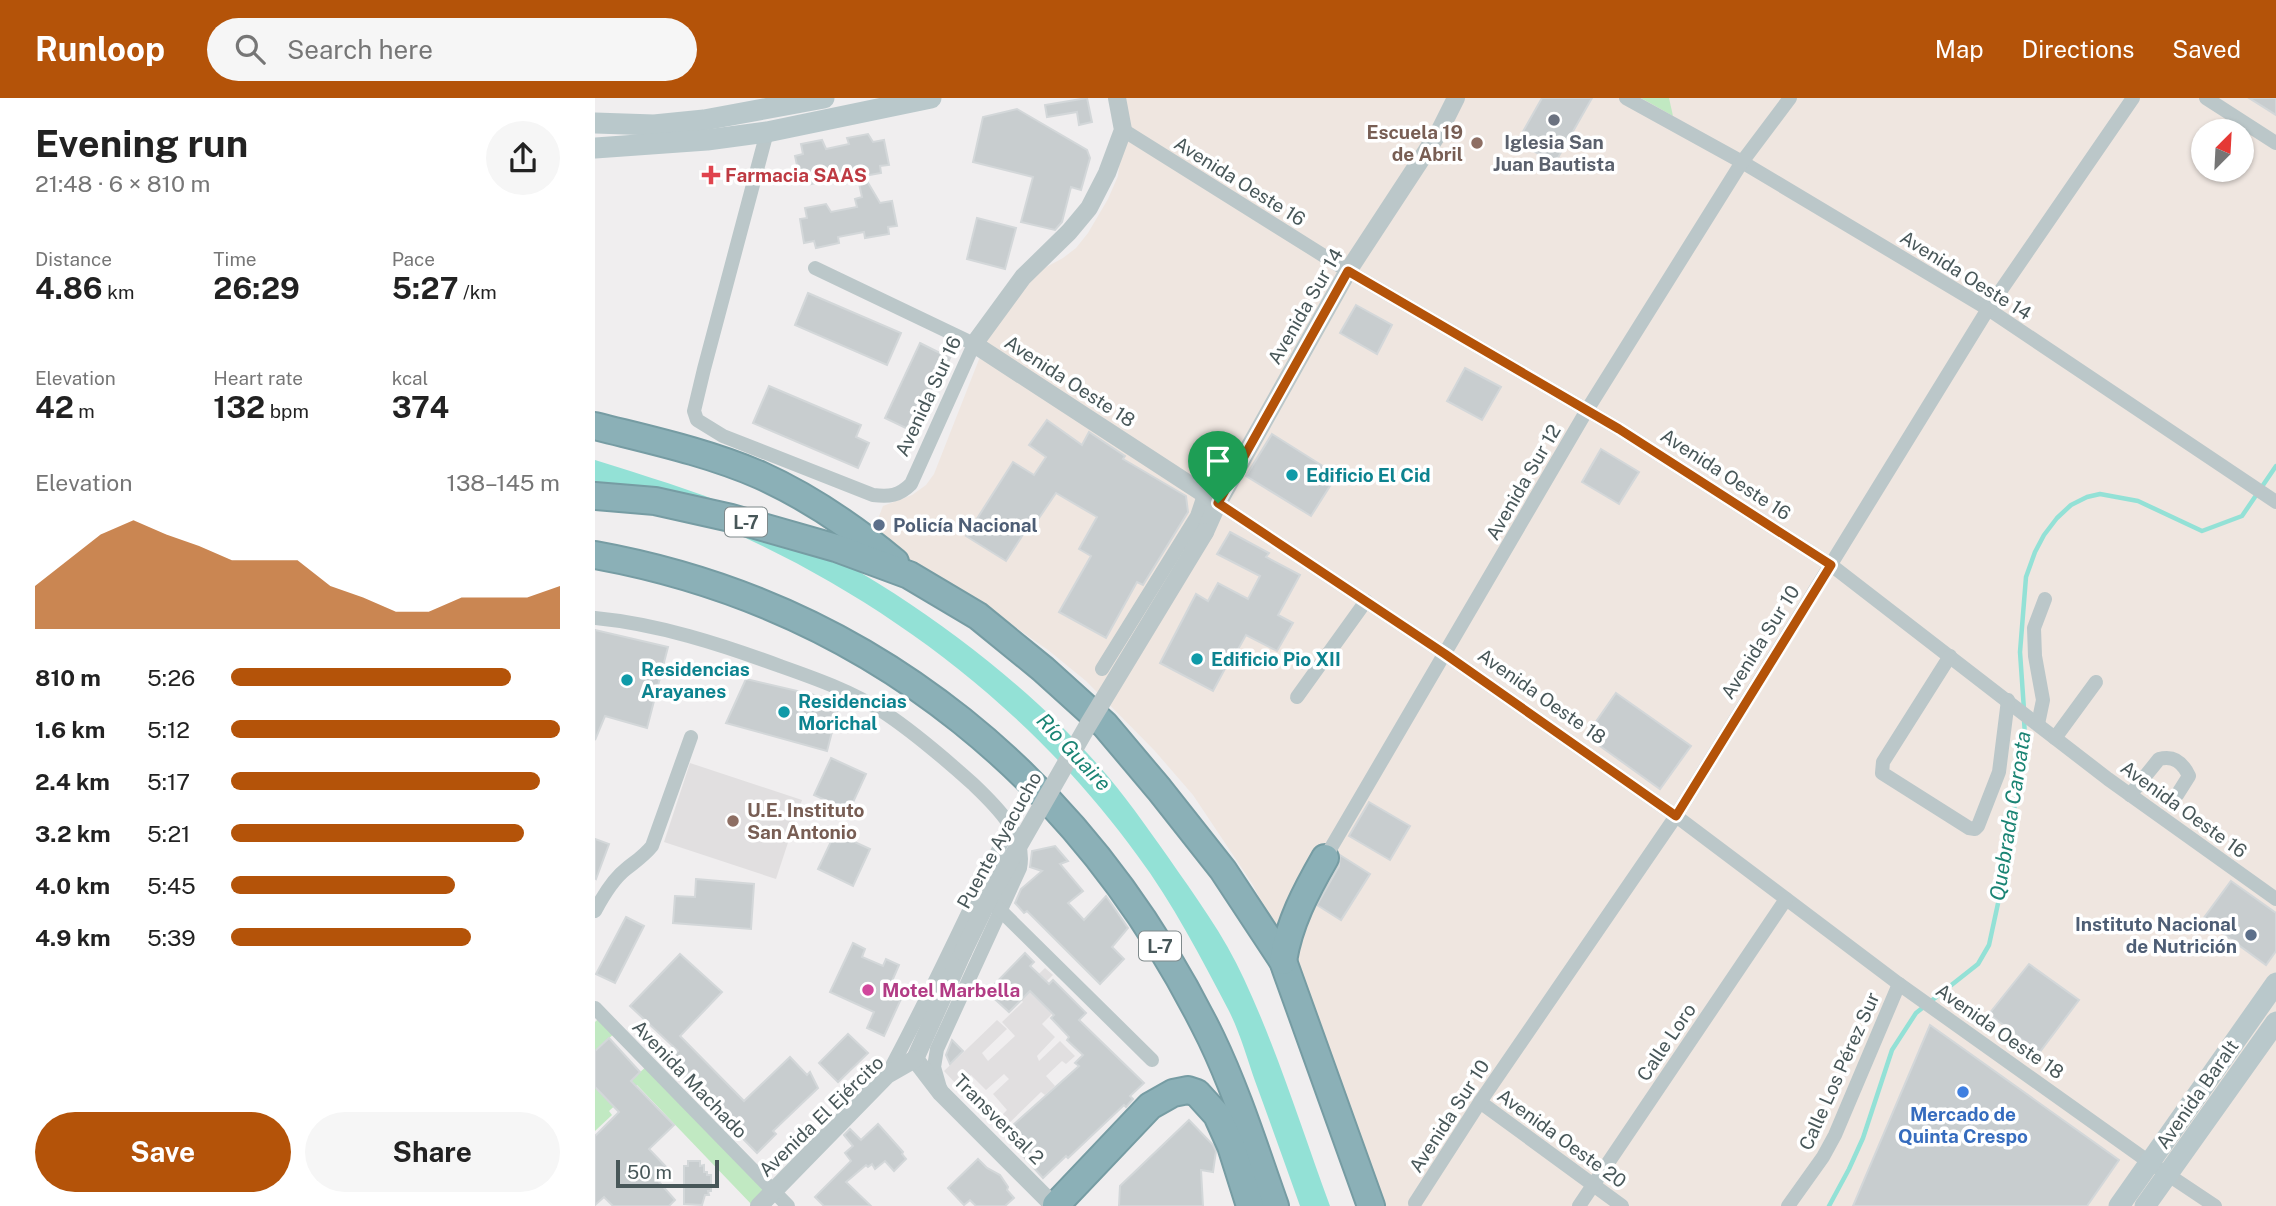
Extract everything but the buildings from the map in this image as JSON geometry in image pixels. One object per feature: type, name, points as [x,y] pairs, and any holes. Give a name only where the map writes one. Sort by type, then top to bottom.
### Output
[{"type":"highway","points":[[595,426],[664,443],[758,474],[813,502],[873,543],[909,575]]},
{"type":"highway","name":"L-7","points":[[595,496],[655,501],[731,518],[836,548],[909,575],[978,616],[1105,725],[1223,870],[1283,961],[1371,1206]]},
{"type":"highway","name":"L-7","points":[[595,555],[704,582],[740,594],[820,628],[918,687],[1007,758],[1102,863],[1155,937],[1211,1039],[1251,1135],[1275,1206]]},
{"type":"highway","points":[[1283,961],[1286,940],[1298,910],[1325,858]]},
{"type":"highway","points":[[1055,1206],[1150,1106],[1173,1093],[1188,1090],[1197,1094],[1217,1115],[1231,1146],[1250,1206]]},
{"type":"main road","points":[[595,131],[704,120],[757,105],[824,98]]},
{"type":"main road","points":[[595,148],[665,144],[767,132],[931,98]]},
{"type":"main road","points":[[595,123],[641,125]]},
{"type":"main road","points":[[595,138],[665,144]]},
{"type":"main road","name":"Avenida Baralt","points":[[2119,1206],[2276,983]]},
{"type":"main road","name":"Avenida Baralt","points":[[2145,1206],[2276,1022]]},
{"type":"street","points":[[1117,98],[1123,130]]},
{"type":"street","name":"Avenida Sur 14","points":[[1212,497],[1348,271],[1439,132],[1456,98]]},
{"type":"street","name":"Avenida Oeste 14","points":[[1626,98],[1741,162],[1988,309],[2274,500]]},
{"type":"street","name":"Avenida Sur 12","points":[[1325,858],[1587,410],[1741,162],[1790,98]]},
{"type":"street","name":"Avenida Sur 10","points":[[1415,1203],[1480,1102],[1676,816],[1988,309],[2133,98]]},
{"type":"street","points":[[2206,98],[2276,143]]},
{"type":"street","name":"Avenida Sur 16","points":[[767,132],[694,411],[697,420],[723,436],[873,495],[894,496],[911,484],[974,344],[1023,276],[1069,232],[1089,208],[1107,173],[1123,130]]},
{"type":"street","name":"Avenida Oeste 16","points":[[1123,130],[1348,271],[1587,410],[1831,565],[2130,795],[2276,899]]},
{"type":"street","name":"Avenida Oeste 18","points":[[815,268],[974,344],[1212,497],[1445,654],[1676,816],[1912,994],[2215,1206]]},
{"type":"street","points":[[1102,669],[1197,516],[1212,497]]},
{"type":"street","name":"Puente Ayacucho","points":[[915,1059],[990,896],[1205,532],[1212,497]]},
{"type":"street","points":[[2037,723],[2043,700],[2035,656],[2034,628],[2045,599]]},
{"type":"street","points":[[1297,697],[1366,601]]},
{"type":"street","points":[[595,618],[628,621],[727,647],[820,680],[880,710],[955,768],[992,802],[1010,826],[1022,851],[1022,859],[937,1049],[935,1067],[941,1093]]},
{"type":"street","points":[[1950,656],[1884,762],[1882,773],[1969,828],[1975,829],[1999,772],[2009,701]]},
{"type":"street","points":[[2055,738],[2097,682]]},
{"type":"street","points":[[595,911],[603,895],[624,870],[643,858],[652,846],[691,737]]},
{"type":"street","points":[[2130,795],[2159,759],[2164,757],[2173,758],[2184,765],[2189,776],[2177,795]]},
{"type":"street","points":[[887,1075],[924,1007],[949,949],[1010,826]]},
{"type":"street","points":[[978,891],[1001,909],[1152,1060]]},
{"type":"street","name":"Calle Loro","points":[[1579,1206],[1786,899]]},
{"type":"street","name":"Calle Los Pérez Sur","points":[[1788,1206],[1823,1157],[1835,1135],[1899,984]]},
{"type":"street","name":"Avenida Machado","points":[[595,1008],[788,1206]]},
{"type":"street","name":"Avenida El Ejército","points":[[759,1206],[887,1075],[915,1059]]},
{"type":"street","name":"Transversal 2","points":[[915,1059],[941,1093],[1055,1206]]},
{"type":"street","name":"Avenida Oeste 20","points":[[1480,1102],[1622,1206]]},
{"type":"shaded area","points":[[1126,98],[2276,98],[2276,1206],[1384,1206],[1334,1063],[1297,976],[1253,885],[1193,795],[1154,750],[1086,681],[1048,650],[982,604],[868,544],[883,506],[912,495],[926,485],[934,474],[987,339],[1024,279],[1076,248],[1108,199],[1118,176]]},
{"type":"shaded area","points":[[1641,98],[1669,98],[1673,116]]},
{"type":"shaded area","name":"U.E. Instituto San Antonio","points":[[690,763],[802,800],[776,879],[664,842]]},
{"type":"shaded area","points":[[1045,968],[1053,975],[1033,995],[1052,1014],[1042,1024],[1055,1037],[1037,1056],[1039,1061],[1060,1041],[1075,1056],[1066,1064],[1062,1061],[1046,1076],[1055,1086],[1045,1095],[1041,1092],[1004,1128],[996,1121],[1007,1110],[993,1094],[1009,1079],[1004,1074],[986,1090],[971,1075],[958,1086],[944,1071],[997,1020],[1007,1029],[982,1053],[988,1061],[1015,1036],[1002,1022],[1023,1002],[1017,995]]},
{"type":"shaded area","points":[[602,1015],[617,1031],[595,1051],[595,1022]]},
{"type":"shaded area","points":[[650,1063],[773,1192],[753,1206],[637,1085],[609,1111],[612,1115],[595,1131],[595,1087],[609,1101]]},
{"type":"water","name":"Río Guaire","points":[[595,460],[732,507],[845,563],[892,592],[981,656],[1062,727],[1135,810],[1199,901],[1227,947],[1268,1035],[1330,1206],[1300,1206],[1233,1019],[1163,892],[1085,790],[1027,729],[964,674],[897,624],[826,579],[751,541],[674,508],[595,481]]},
{"type":"waterway","name":"Quebrada Caroata","points":[[2024,710],[2020,652],[2026,577],[2035,552],[2057,518],[2071,505],[2100,494],[2138,501],[2202,531],[2242,516],[2276,466]]},
{"type":"waterway","name":"Quebrada Caroata","points":[[1829,1206],[1863,1138],[1892,1050],[1916,1013],[1978,964],[1989,945],[2005,871],[2025,737],[2024,719]]},
{"type":"place","name":"Iglesia San Juan Bautista","points":[[1554,120]]},
{"type":"place","name":"Escuela 19 de Abril","points":[[1477,143]]},
{"type":"place","name":"Farmacia SAAS","points":[[711,175]]},
{"type":"place","name":"Edificio El Cid","points":[[1292,475]]},
{"type":"place","name":"Policía Nacional","points":[[879,525]]},
{"type":"place","name":"Edificio Pio XII","points":[[1197,659]]},
{"type":"place","name":"Residencias Arayanes","points":[[627,680]]},
{"type":"place","name":"Residencias Morichal","points":[[784,712]]},
{"type":"place","name":"U.E. Instituto San Antonio","points":[[733,821]]},
{"type":"place","name":"Instituto Nacional de Nutrición","points":[[2251,935]]},
{"type":"place","name":"Motel Marbella","points":[[868,990]]},
{"type":"place","name":"Mercado de Quinta Crespo","points":[[1963,1092]]},
{"type":"route","points":[[1348,271],[1619,429],[1831,565],[1676,816],[1445,654],[1218,503],[1348,271]]}]
